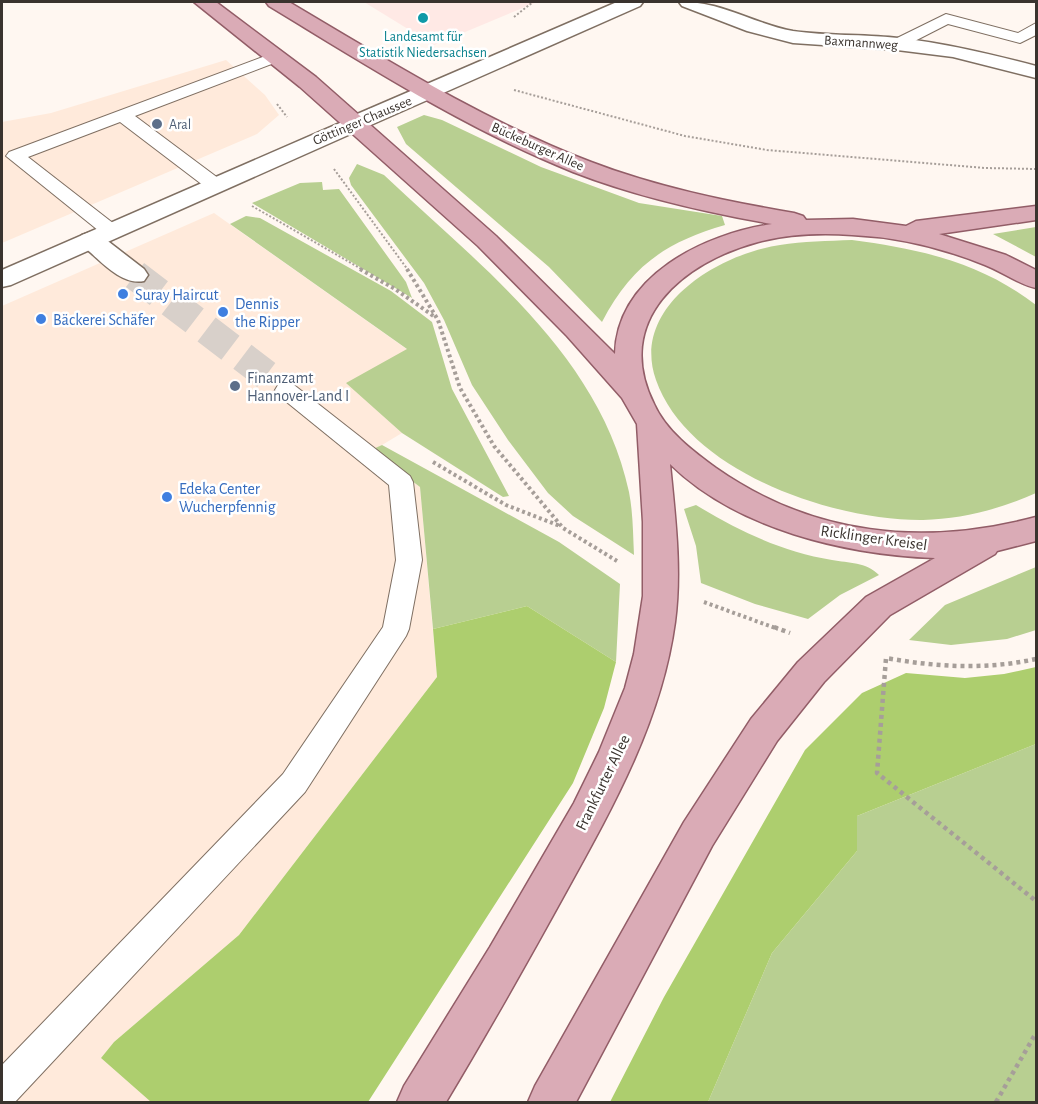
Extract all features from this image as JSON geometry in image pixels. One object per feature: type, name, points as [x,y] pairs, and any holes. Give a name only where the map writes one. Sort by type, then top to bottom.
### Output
[{"type":"main road","points":[[204,2],[276,57],[356,123],[487,241],[577,330],[634,393]]},
{"type":"main road","name":"Bückeburger Allee","points":[[276,2],[499,130],[582,167],[669,195],[825,226]]},
{"type":"main road","points":[[896,231],[1036,213]]},
{"type":"main road","name":"Ricklinger Kreisel","points":[[1036,280],[1002,261],[939,240],[896,231],[825,226],[785,229],[756,235],[712,249],[682,265],[657,285],[644,303],[629,335],[627,364],[634,393],[651,425],[680,457],[718,486],[766,511],[820,531],[888,542],[937,546],[992,540],[1036,529]]},
{"type":"main road","name":"Frankfurter Allee","points":[[420,1102],[516,944],[594,805],[626,734],[647,675],[658,621],[662,570],[651,425]]},
{"type":"main road","points":[[551,1102],[698,834],[764,730],[811,672],[878,606],[992,540]]},
{"type":"street","name":"Göttinger Chaussee","points":[[2,279],[633,2]]},
{"type":"street","name":"Baxmannweg","points":[[689,2],[754,27],[792,37],[897,44],[954,51],[1036,72]]},
{"type":"street","points":[[101,236],[135,274]]},
{"type":"lane","points":[[897,44],[946,19],[1020,38],[1036,28]]},
{"type":"lane","points":[[101,236],[15,156],[276,57]]},
{"type":"lane","points":[[122,115],[216,185]]},
{"type":"lane","points":[[2,1089],[294,783],[396,629],[409,560],[401,482],[286,390]]},
{"type":"path","points":[[470,74],[497,86],[685,136],[778,151],[985,168],[1036,169]]},
{"type":"path","points":[[339,175],[361,209],[418,284],[438,320],[460,388],[494,446],[563,528],[617,561]]},
{"type":"path","points":[[251,206],[395,289],[438,320]]},
{"type":"path","points":[[703,602],[795,634]]},
{"type":"path","points":[[1036,659],[971,669],[929,666],[886,658],[877,773],[1036,901]]},
{"type":"path","points":[[996,1102],[1036,1033]]},
{"type":"shaded area","name":"Landesamt für Statistik Niedersachsen","points":[[364,2],[537,2],[434,45]]},
{"type":"shaded area","points":[[226,60],[265,95],[279,115],[257,134],[2,243],[2,122],[51,113]]},
{"type":"shaded area","points":[[214,213],[408,350],[347,383],[402,433],[372,451],[420,487],[437,677],[239,935],[114,1042],[101,1058],[151,1102],[2,1102],[2,306]]},
{"type":"green space","points":[[424,115],[442,120],[541,167],[639,203],[722,216],[725,225],[685,239],[652,259],[625,286],[602,322],[549,267],[406,144],[397,127]]},
{"type":"green space","points":[[357,164],[384,175],[459,244],[532,316],[564,355],[592,397],[614,443],[629,492],[634,555],[573,516],[548,493],[508,440],[472,385],[444,320],[424,283],[351,185],[349,178]]},
{"type":"green space","points":[[322,182],[323,190],[339,189],[406,282],[412,298],[252,203],[300,183]]},
{"type":"green space","points":[[246,216],[260,218],[391,291],[432,322],[452,389],[509,496],[503,497],[402,433],[346,383],[407,349],[230,224]]},
{"type":"green space","points":[[1036,227],[1036,257],[993,234]]},
{"type":"green space","points":[[852,240],[925,253],[971,268],[1015,290],[1036,305],[1036,493],[1009,504],[952,518],[923,520],[887,518],[848,511],[808,500],[768,485],[731,465],[699,441],[673,412],[656,380],[651,354],[656,329],[667,308],[685,288],[707,272],[756,250],[798,243]]},
{"type":"green space","points":[[382,445],[559,542],[620,584],[616,662],[527,606],[433,629],[420,487],[371,450]]},
{"type":"green space","points":[[696,505],[745,532],[778,546],[796,552],[863,565],[879,575],[840,595],[808,619],[755,604],[701,583],[696,546],[684,509]]},
{"type":"green space","points":[[1036,567],[1036,630],[1007,639],[951,645],[909,640],[945,605]]},
{"type":"green space","points":[[527,606],[616,662],[604,708],[573,783],[368,1102],[151,1102],[101,1058],[114,1042],[239,935],[437,677],[433,629]]},
{"type":"green space","points":[[1036,667],[1036,744],[857,816],[857,851],[772,953],[708,1102],[610,1102],[664,997],[805,750],[862,693],[906,673],[965,678],[1004,674]]},
{"type":"green space","points":[[1036,744],[1036,1102],[708,1102],[772,953],[857,851],[857,816]]},
{"type":"tunnel","points":[[135,275],[286,390]]},
{"type":"place","name":"Landesamt für Statistik Niedersachsen","points":[[423,18]]},
{"type":"place","name":"Aral","points":[[157,124]]},
{"type":"place","name":"Suray Haircut","points":[[123,294]]},
{"type":"place","name":"Dennis the Ripper","points":[[223,312]]},
{"type":"place","name":"Bäckerei Schäfer","points":[[41,319]]},
{"type":"place","name":"Finanzamt Hannover-Land I","points":[[235,386]]},
{"type":"place","name":"Edeka Center Wucherpfennig","points":[[167,497]]}]
